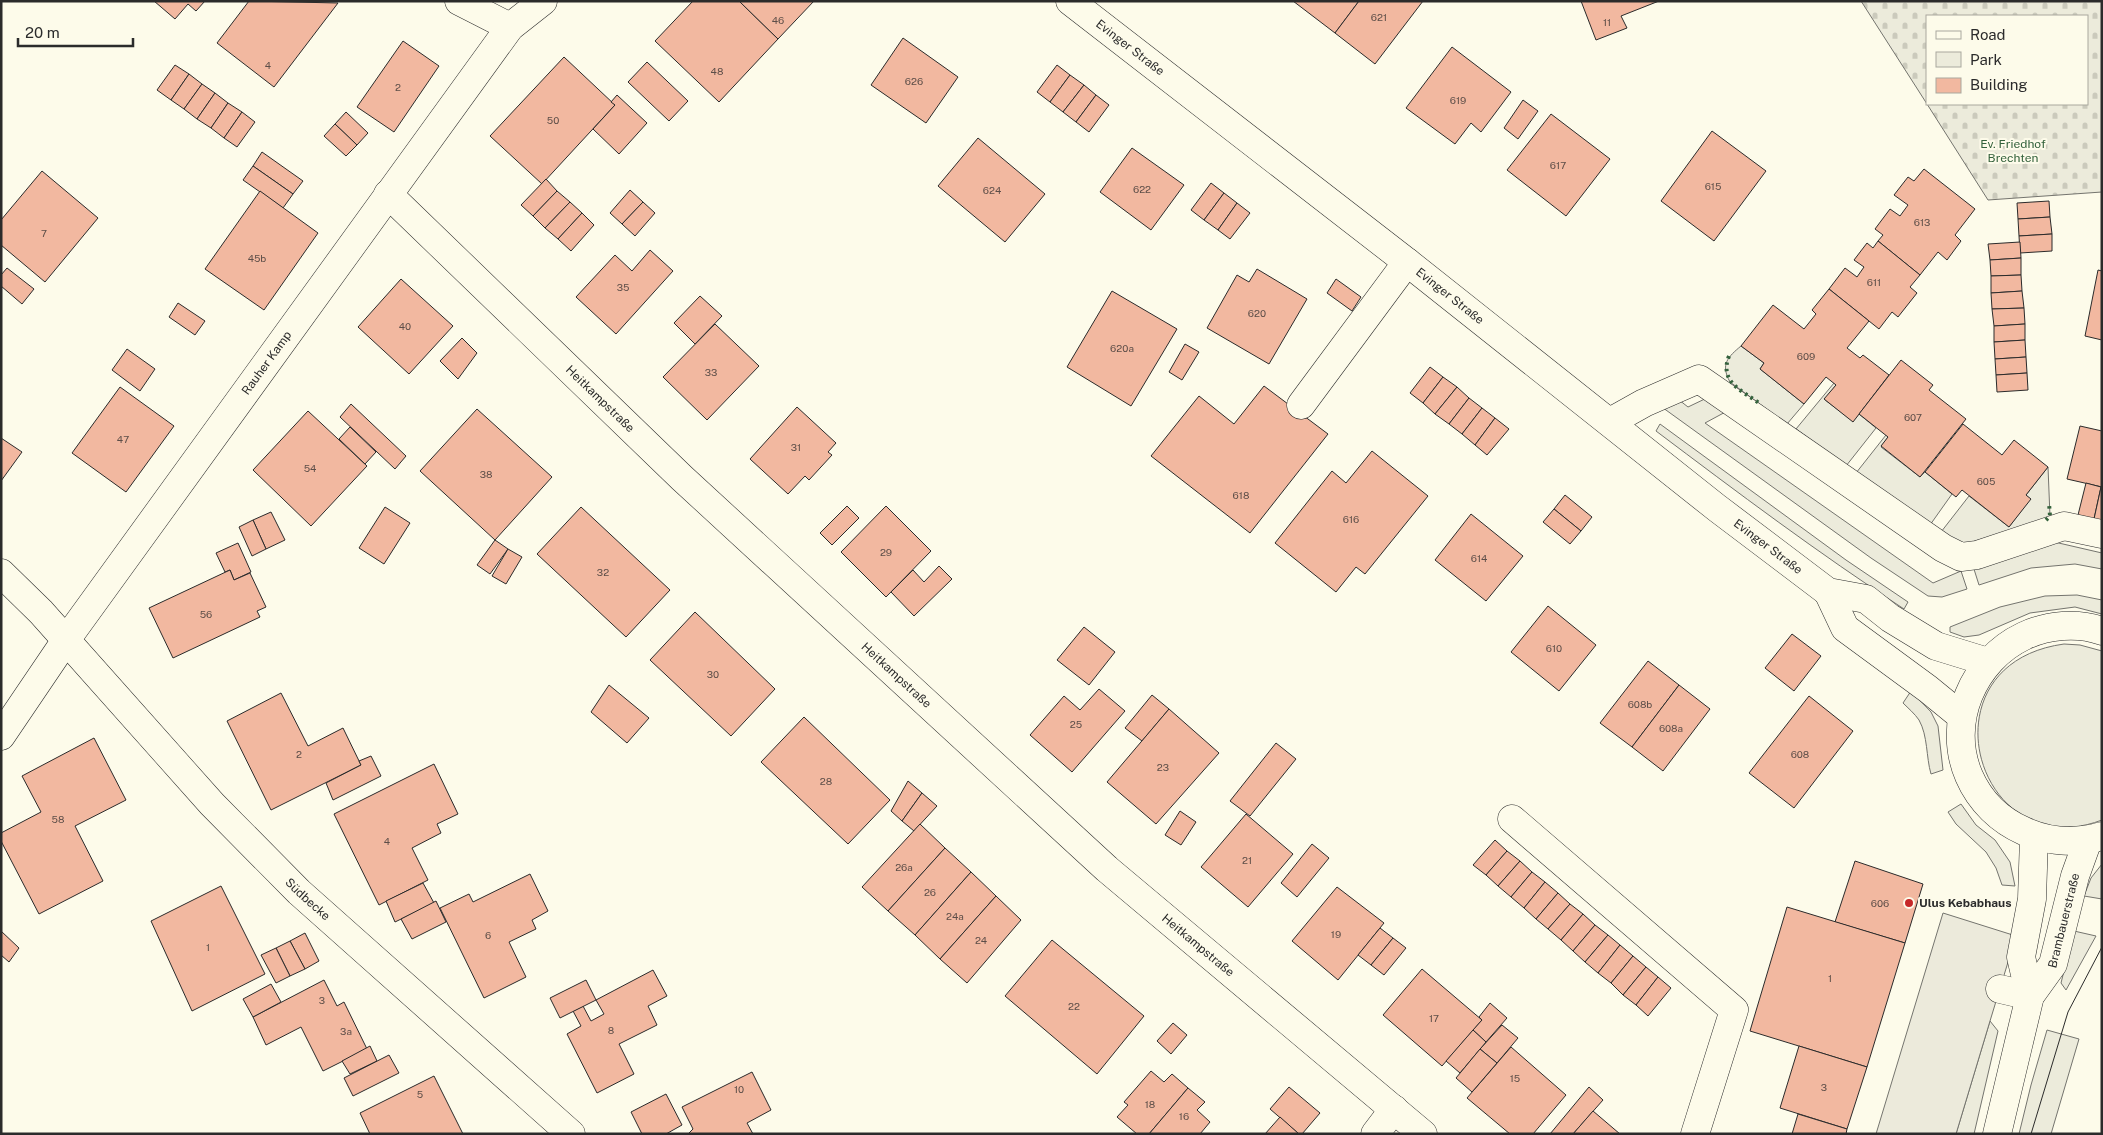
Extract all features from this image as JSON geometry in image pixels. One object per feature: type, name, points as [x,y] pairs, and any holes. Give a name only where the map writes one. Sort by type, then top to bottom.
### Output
[{"type":"street","points":[[459,1],[510,27]]},
{"type":"street","name":"Rauher Kamp","points":[[1,736],[66,640],[510,27],[543,1]]},
{"type":"street","name":"Evinger Straße","points":[[1070,1],[1408,262],[1717,508],[1828,592],[1866,599],[1890,618],[1936,646],[1988,662]]},
{"type":"street","name":"Heitkampstraße","points":[[388,194],[682,478],[1106,869],[1423,1134]]},
{"type":"street","points":[[1301,405],[1408,262]]},
{"type":"street","points":[[1610,422],[1644,403],[1699,379],[1943,548],[1961,557],[1977,555],[2064,526],[2102,534]]},
{"type":"street","name":"Südbecke","points":[[1,573],[66,640],[212,804],[299,892],[571,1134]]},
{"type":"street","name":"Evinger Straße","points":[[1828,592],[1845,628],[1962,716]]},
{"type":"street","points":[[2095,838],[2061,842],[2034,836],[2007,823],[1985,802],[1969,776],[1961,747],[1962,716],[1971,688],[1988,662],[2010,643],[2036,630],[2066,626],[2102,631]]},
{"type":"street","points":[[1512,818],[1734,1010],[1695,1134]]},
{"type":"street","name":"Brambauerstraße","points":[[2030,996],[2021,957],[2032,899],[2034,836]]},
{"type":"street","name":"Brambauerstraße","points":[[1997,1134],[2030,996],[2053,964],[2075,876],[2095,838]]},
{"type":"street","points":[[2000,989],[2030,996]]},
{"type":"street","points":[[1375,1134],[1394,1109]]},
{"type":"green space","name":"Ev. Friedhof Brechten","points":[[1861,1],[2102,1],[2102,192],[1988,200],[1927,105],[2088,105],[2088,15],[1926,15],[1926,103]]},
{"type":"green space","points":[[1741,346],[1764,363],[1760,369],[1804,404],[1787,424],[1730,382],[1726,370],[1727,361]]},
{"type":"green space","points":[[1834,383],[1836,385],[1825,400],[1853,421],[1859,414],[1876,428],[1846,466],[1796,429]]},
{"type":"green space","points":[[1674,396],[1688,407],[1711,396],[1731,409],[1705,423],[1933,583],[1961,571],[1967,589],[1942,597],[1928,596],[1871,558],[1659,405]]},
{"type":"green space","points":[[1660,424],[1846,560],[1908,602],[1904,609],[1809,544],[1656,431]]},
{"type":"green space","points":[[1886,435],[1888,437],[1881,447],[1920,477],[1925,472],[1952,494],[1930,525],[1856,473]]},
{"type":"green space","points":[[2048,467],[2050,516],[2047,520],[1965,544],[1941,532],[1969,496],[2009,527],[2030,499],[2026,495]]},
{"type":"green space","points":[[2050,541],[2102,553],[2102,569],[2075,564],[2031,568],[1979,585],[1973,566]]},
{"type":"green space","points":[[2077,595],[2102,600],[2102,614],[2075,607],[2030,613],[1979,635],[1964,637],[1950,632],[1950,627],[2000,607],[2045,596]]},
{"type":"green space","points":[[2064,644],[2080,645],[2102,651],[2102,820],[2058,827],[2022,816],[1996,791],[1981,758],[1979,721],[1991,687],[2019,659]]},
{"type":"green space","points":[[1911,691],[1931,712],[1938,726],[1943,770],[1931,774],[1922,726],[1919,720],[1903,703]]},
{"type":"green space","points":[[1961,804],[1976,825],[1995,840],[2010,862],[2015,886],[2002,885],[1996,868],[1986,852],[1956,824],[1948,812]]},
{"type":"green space","points":[[2102,864],[2102,899],[2084,896],[2091,878]]},
{"type":"green space","points":[[2074,931],[2096,936],[2066,990],[2061,983]]},
{"type":"green space","points":[[1990,1021],[1998,1031],[1974,1134],[1956,1134]]},
{"type":"green space","points":[[2047,1030],[2079,1039],[2051,1134],[2019,1134],[2031,1085]]},
{"type":"shaded area","points":[[1943,913],[2016,936],[1956,1134],[1876,1134]]},
{"type":"building","points":[[154,1],[205,1],[196,11],[188,4],[175,19]]},
{"type":"building","points":[[249,1],[338,3],[274,87],[217,43]]},
{"type":"building","points":[[693,1],[739,1],[778,39],[719,102],[655,41]]},
{"type":"building","points":[[739,1],[814,1],[778,39]]},
{"type":"building","points":[[1293,1],[1359,1],[1335,33]]},
{"type":"building","points":[[1359,1],[1423,1],[1375,64],[1335,33]]},
{"type":"building","points":[[1581,1],[1659,1],[1621,16],[1627,28],[1596,40]]},
{"type":"building","points":[[903,38],[958,77],[926,123],[871,85]]},
{"type":"building","points":[[403,41],[439,66],[394,132],[357,107]]},
{"type":"building","points":[[1452,47],[1511,92],[1481,132],[1471,123],[1455,144],[1406,108]]},
{"type":"building","points":[[564,57],[615,105],[542,184],[490,136]]},
{"type":"building","points":[[647,62],[688,101],[669,121],[628,82]]},
{"type":"building","points":[[175,65],[189,74],[171,100],[157,90]]},
{"type":"building","points":[[1057,65],[1070,75],[1050,102],[1037,92]]},
{"type":"building","points":[[189,74],[202,84],[184,109],[171,100]]},
{"type":"building","points":[[1070,75],[1084,85],[1063,112],[1050,102]]},
{"type":"building","points":[[202,84],[215,93],[197,119],[184,109]]},
{"type":"building","points":[[1084,85],[1096,95],[1076,122],[1063,112]]},
{"type":"building","points":[[215,93],[228,103],[211,128],[197,119]]},
{"type":"building","points":[[617,95],[647,123],[619,154],[593,129],[615,105],[611,102]]},
{"type":"building","points":[[1096,95],[1109,105],[1089,132],[1076,122]]},
{"type":"building","points":[[1523,100],[1538,111],[1518,139],[1504,128]]},
{"type":"building","points":[[228,103],[242,112],[224,138],[211,128]]},
{"type":"building","points":[[242,112],[255,122],[237,147],[224,138]]},
{"type":"building","points":[[346,112],[368,133],[357,145],[335,124]]},
{"type":"building","points":[[1551,114],[1610,159],[1566,216],[1507,170]]},
{"type":"building","points":[[335,124],[357,145],[346,156],[324,136]]},
{"type":"building","points":[[1712,131],[1766,171],[1714,241],[1661,201]]},
{"type":"building","points":[[978,138],[1045,194],[1005,242],[938,186]]},
{"type":"building","points":[[1132,148],[1184,185],[1151,230],[1100,192]]},
{"type":"building","points":[[262,152],[303,181],[293,194],[253,166]]},
{"type":"building","points":[[253,166],[293,194],[283,208],[243,180]]},
{"type":"building","points":[[1924,169],[1975,209],[1955,235],[1961,241],[1947,260],[1938,252],[1920,275],[1878,241],[1883,235],[1875,229],[1890,209],[1900,216],[1908,205],[1894,195],[1908,177],[1914,181]]},
{"type":"building","points":[[42,171],[98,218],[45,282],[1,245],[1,220]]},
{"type":"building","points":[[546,179],[557,191],[533,216],[521,205]]},
{"type":"building","points":[[1211,183],[1224,193],[1204,220],[1191,210]]},
{"type":"building","points":[[630,190],[643,202],[622,224],[610,213]]},
{"type":"building","points":[[260,191],[318,233],[264,310],[205,269]]},
{"type":"building","points":[[557,191],[570,202],[545,228],[533,216]]},
{"type":"building","points":[[1224,193],[1237,203],[1218,230],[1204,220]]},
{"type":"building","points":[[2049,201],[2050,217],[2018,219],[2017,203]]},
{"type":"building","points":[[570,202],[582,213],[558,239],[545,228]]},
{"type":"building","points":[[643,202],[655,213],[635,236],[622,224]]},
{"type":"building","points":[[1237,203],[1250,213],[1230,239],[1218,230]]},
{"type":"building","points":[[582,213],[594,225],[571,251],[558,239]]},
{"type":"building","points":[[2050,217],[2052,234],[2019,236],[2018,219]]},
{"type":"building","points":[[2052,234],[2052,251],[2020,253],[2019,236]]},
{"type":"building","points":[[1878,241],[1920,275],[1910,287],[1917,293],[1898,317],[1892,312],[1879,329],[1829,289],[1845,268],[1857,277],[1864,267],[1854,260],[1867,243],[1873,248]]},
{"type":"building","points":[[2020,242],[2021,258],[1990,260],[1988,244]]},
{"type":"building","points":[[650,250],[673,271],[616,334],[576,297],[615,255],[632,271]]},
{"type":"building","points":[[2021,258],[2021,275],[1991,276],[1990,260]]},
{"type":"building","points":[[7,268],[34,289],[22,304],[1,286],[1,275]]},
{"type":"building","points":[[1257,269],[1307,299],[1269,364],[1207,328],[1237,275],[1249,282]]},
{"type":"building","points":[[2098,270],[2102,271],[2102,340],[2085,336]]},
{"type":"building","points":[[2021,275],[2022,291],[1991,293],[1991,276]]},
{"type":"building","points":[[401,279],[453,326],[409,374],[358,327]]},
{"type":"building","points":[[1336,279],[1361,297],[1352,311],[1327,293]]},
{"type":"building","points":[[1829,289],[1869,321],[1847,348],[1860,358],[1863,355],[1889,375],[1853,422],[1824,399],[1836,385],[1826,377],[1804,404],[1760,369],[1764,363],[1741,346],[1773,305],[1804,329],[1816,314],[1812,310]]},
{"type":"building","points":[[1112,291],[1177,329],[1131,406],[1067,367]]},
{"type":"building","points":[[2022,291],[2024,308],[1992,309],[1991,293]]},
{"type":"building","points":[[700,296],[722,316],[695,344],[674,323]]},
{"type":"building","points":[[178,303],[205,321],[195,335],[169,317]]},
{"type":"building","points":[[2024,308],[2025,324],[1994,326],[1992,309]]},
{"type":"building","points":[[715,324],[759,366],[707,420],[663,377]]},
{"type":"building","points":[[2025,324],[2025,340],[1994,342],[1994,326]]},
{"type":"building","points":[[462,338],[477,353],[458,379],[440,361]]},
{"type":"building","points":[[2025,340],[2026,357],[1995,359],[1994,342]]},
{"type":"building","points":[[1185,344],[1199,352],[1182,380],[1169,372]]},
{"type":"building","points":[[127,349],[155,369],[140,391],[112,370]]},
{"type":"building","points":[[2026,357],[2027,373],[1996,375],[1995,359]]},
{"type":"building","points":[[1901,360],[1933,385],[1929,390],[1966,419],[1920,477],[1881,446],[1888,437],[1859,414]]},
{"type":"building","points":[[1430,367],[1443,377],[1423,403],[1410,393]]},
{"type":"building","points":[[2027,373],[2028,390],[1997,392],[1996,375]]},
{"type":"building","points":[[1443,377],[1457,387],[1435,414],[1423,403]]},
{"type":"building","points":[[1264,386],[1328,434],[1250,533],[1151,456],[1199,396],[1234,424]]},
{"type":"building","points":[[120,387],[174,426],[126,492],[72,453]]},
{"type":"building","points":[[1457,387],[1469,398],[1449,424],[1435,414]]},
{"type":"building","points":[[1469,398],[1482,408],[1462,434],[1449,424]]},
{"type":"building","points":[[351,404],[406,456],[395,469],[340,417]]},
{"type":"building","points":[[797,407],[836,443],[828,452],[832,455],[809,480],[805,476],[788,494],[750,459]]},
{"type":"building","points":[[1482,408],[1495,418],[1475,445],[1462,434]]},
{"type":"building","points":[[477,409],[552,477],[495,540],[420,471]]},
{"type":"building","points":[[308,411],[367,466],[311,526],[253,470]]},
{"type":"building","points":[[1495,418],[1509,429],[1487,455],[1475,445]]},
{"type":"building","points":[[1963,424],[2002,455],[2014,440],[2048,467],[2026,495],[2031,499],[2009,527],[1962,490],[1956,497],[1925,472]]},
{"type":"building","points":[[2080,426],[2102,431],[2102,487],[2067,479]]},
{"type":"building","points":[[350,427],[376,452],[365,464],[339,439]]},
{"type":"building","points":[[1,438],[22,452],[1,481]]},
{"type":"building","points":[[1372,451],[1428,496],[1365,574],[1356,567],[1336,592],[1275,543],[1332,471],[1346,483]]},
{"type":"building","points":[[2086,483],[2101,487],[2094,519],[2078,515]]},
{"type":"building","points":[[2102,487],[2102,521],[2094,519]]},
{"type":"building","points":[[1565,495],[1592,517],[1581,531],[1554,509]]},
{"type":"building","points":[[847,506],[859,518],[832,545],[820,533]]},
{"type":"building","points":[[886,506],[931,551],[886,597],[841,552]]},
{"type":"building","points":[[385,507],[410,523],[384,564],[359,548]]},
{"type":"building","points":[[581,507],[670,590],[626,637],[537,554]]},
{"type":"building","points":[[1554,509],[1581,531],[1570,544],[1543,522]]},
{"type":"building","points":[[271,512],[285,540],[266,549],[253,520]]},
{"type":"building","points":[[1471,514],[1523,556],[1486,601],[1435,560]]},
{"type":"building","points":[[253,520],[266,549],[252,556],[239,527]]},
{"type":"building","points":[[495,540],[508,549],[490,574],[477,565]]},
{"type":"building","points":[[238,543],[251,572],[234,580],[230,570],[225,572],[216,553]]},
{"type":"building","points":[[508,549],[522,557],[506,584],[492,576]]},
{"type":"building","points":[[939,566],[952,579],[914,616],[891,592],[913,570],[924,582]]},
{"type":"building","points":[[230,570],[234,580],[250,573],[266,607],[257,611],[260,617],[173,658],[149,608]]},
{"type":"building","points":[[1548,606],[1596,645],[1559,691],[1511,652]]},
{"type":"building","points":[[695,612],[775,689],[731,736],[650,660]]},
{"type":"building","points":[[1084,627],[1115,652],[1089,685],[1057,660]]},
{"type":"building","points":[[1792,634],[1821,656],[1794,691],[1765,668]]},
{"type":"building","points":[[1648,661],[1679,685],[1632,747],[1600,723]]},
{"type":"building","points":[[609,685],[649,718],[627,743],[591,712]]},
{"type":"building","points":[[1679,685],[1710,709],[1663,771],[1632,747]]},
{"type":"building","points":[[1099,689],[1125,711],[1072,772],[1030,735],[1064,696],[1080,710]]},
{"type":"building","points":[[281,693],[308,746],[343,728],[361,765],[271,810],[227,721]]},
{"type":"building","points":[[1152,695],[1169,709],[1142,741],[1125,728]]},
{"type":"building","points":[[1809,696],[1853,731],[1794,808],[1749,773]]},
{"type":"building","points":[[1169,709],[1219,753],[1156,824],[1107,782]]},
{"type":"building","points":[[804,717],[890,800],[848,844],[761,762]]},
{"type":"building","points":[[94,738],[126,800],[75,826],[103,881],[39,914],[1,841],[1,833],[41,812],[22,776]]},
{"type":"building","points":[[1276,743],[1296,759],[1250,816],[1230,801]]},
{"type":"building","points":[[371,756],[381,776],[333,800],[326,783],[361,765],[359,761]]},
{"type":"building","points":[[434,764],[458,814],[437,824],[441,833],[412,848],[428,880],[379,905],[334,814]]},
{"type":"building","points":[[908,781],[922,793],[902,821],[891,811]]},
{"type":"building","points":[[922,793],[937,806],[914,831],[902,821]]},
{"type":"building","points":[[1180,811],[1196,822],[1181,845],[1165,835]]},
{"type":"building","points":[[1246,814],[1293,854],[1248,907],[1201,867]]},
{"type":"building","points":[[920,824],[945,848],[888,911],[862,887]]},
{"type":"building","points":[[1495,840],[1507,851],[1486,875],[1473,865]]},
{"type":"building","points":[[1312,844],[1329,858],[1297,897],[1281,883]]},
{"type":"building","points":[[945,848],[971,872],[915,935],[888,911]]},
{"type":"building","points":[[1507,851],[1520,861],[1498,886],[1486,875]]},
{"type":"building","points":[[1520,861],[1532,872],[1511,897],[1498,886]]},
{"type":"building","points":[[1855,861],[1923,884],[1905,943],[1835,922]]},
{"type":"building","points":[[971,872],[996,896],[940,959],[915,935]]},
{"type":"building","points":[[1532,872],[1545,882],[1524,908],[1511,897]]},
{"type":"building","points":[[530,874],[548,911],[532,920],[536,929],[509,942],[526,977],[484,998],[440,908],[469,894],[473,902]]},
{"type":"building","points":[[1545,882],[1558,893],[1536,919],[1524,908]]},
{"type":"building","points":[[423,883],[434,903],[395,922],[386,901]]},
{"type":"building","points":[[221,886],[265,974],[192,1011],[151,921]]},
{"type":"building","points":[[1337,887],[1384,923],[1338,980],[1292,941]]},
{"type":"building","points":[[1558,893],[1570,904],[1548,929],[1536,919]]},
{"type":"building","points":[[996,896],[1021,920],[967,983],[940,959]]},
{"type":"building","points":[[436,901],[446,922],[412,939],[401,919]]},
{"type":"building","points":[[1570,904],[1583,914],[1561,940],[1548,929]]},
{"type":"building","points":[[1787,907],[1905,943],[1867,1067],[1750,1031]]},
{"type":"building","points":[[1583,914],[1595,925],[1573,951],[1561,940]]},
{"type":"building","points":[[1595,925],[1608,935],[1585,962],[1573,951]]},
{"type":"building","points":[[1380,928],[1393,938],[1371,965],[1358,955]]},
{"type":"building","points":[[1,931],[19,948],[9,962],[1,955]]},
{"type":"building","points":[[305,933],[319,961],[305,969],[290,941]]},
{"type":"building","points":[[1608,935],[1620,945],[1598,973],[1585,962]]},
{"type":"building","points":[[1393,938],[1406,948],[1384,975],[1371,965]]},
{"type":"building","points":[[1052,940],[1144,1016],[1097,1074],[1005,996]]},
{"type":"building","points":[[290,941],[305,969],[290,976],[276,948]]},
{"type":"building","points":[[1620,945],[1633,956],[1611,983],[1598,973]]},
{"type":"building","points":[[276,948],[290,976],[276,983],[261,955]]},
{"type":"building","points":[[1633,956],[1646,967],[1623,995],[1611,983]]},
{"type":"building","points":[[1646,967],[1658,977],[1636,1005],[1623,995]]},
{"type":"building","points":[[1422,969],[1482,1020],[1442,1066],[1383,1015]]},
{"type":"building","points":[[653,970],[667,996],[648,1006],[657,1025],[619,1044],[634,1074],[597,1093],[567,1034],[581,1026],[573,1011],[583,1006],[591,1021],[604,1014],[596,1000]]},
{"type":"building","points":[[1658,977],[1671,988],[1648,1016],[1636,1005]]},
{"type":"building","points":[[324,980],[337,1006],[344,1002],[367,1049],[323,1071],[301,1027],[266,1045],[253,1017]]},
{"type":"building","points":[[586,980],[596,1000],[560,1018],[550,998]]},
{"type":"building","points":[[271,984],[281,1002],[253,1017],[243,999]]},
{"type":"building","points":[[1490,1003],[1507,1018],[1486,1042],[1473,1030],[1482,1020],[1479,1017]]},
{"type":"building","points":[[1173,1023],[1187,1035],[1171,1054],[1157,1041]]},
{"type":"building","points":[[1502,1025],[1518,1038],[1497,1063],[1480,1049]]},
{"type":"building","points":[[1473,1030],[1486,1042],[1460,1073],[1446,1061]]},
{"type":"building","points":[[370,1046],[377,1061],[350,1074],[342,1061]]},
{"type":"building","points":[[1799,1046],[1867,1067],[1847,1129],[1780,1108]]},
{"type":"building","points":[[1511,1047],[1566,1095],[1533,1134],[1510,1134],[1467,1098]]},
{"type":"building","points":[[1480,1049],[1497,1063],[1472,1092],[1456,1078]]},
{"type":"building","points":[[389,1055],[399,1073],[353,1096],[344,1078]]},
{"type":"building","points":[[1151,1071],[1164,1082],[1172,1074],[1188,1088],[1149,1134],[1137,1134],[1117,1117],[1128,1105],[1124,1102]]},
{"type":"building","points":[[752,1072],[771,1110],[747,1123],[753,1134],[688,1134],[693,1129],[682,1107]]},
{"type":"building","points":[[434,1076],[463,1134],[370,1134],[360,1113]]},
{"type":"building","points":[[1289,1087],[1320,1113],[1302,1134],[1299,1134],[1270,1109]]},
{"type":"building","points":[[1589,1087],[1603,1100],[1573,1134],[1550,1134]]},
{"type":"building","points":[[1188,1088],[1205,1102],[1197,1110],[1210,1122],[1200,1134],[1149,1134]]},
{"type":"building","points":[[666,1094],[682,1125],[666,1134],[642,1134],[631,1112]]},
{"type":"building","points":[[1593,1111],[1620,1134],[1573,1134]]},
{"type":"building","points":[[1798,1114],[1847,1129],[1846,1134],[1792,1134]]},
{"type":"building","points":[[1280,1117],[1299,1134],[1265,1134]]},
{"type":"tram line","points":[[2031,1134],[2068,1012],[2102,947]]},
{"type":"hedge","points":[[1729,356],[1727,365],[1729,379],[1739,389],[1759,403]]},
{"type":"hedge","points":[[2046,520],[2050,516],[2049,503]]},
{"type":"place","name":"Ulus Kebabhaus","points":[[1909,903]]}]
